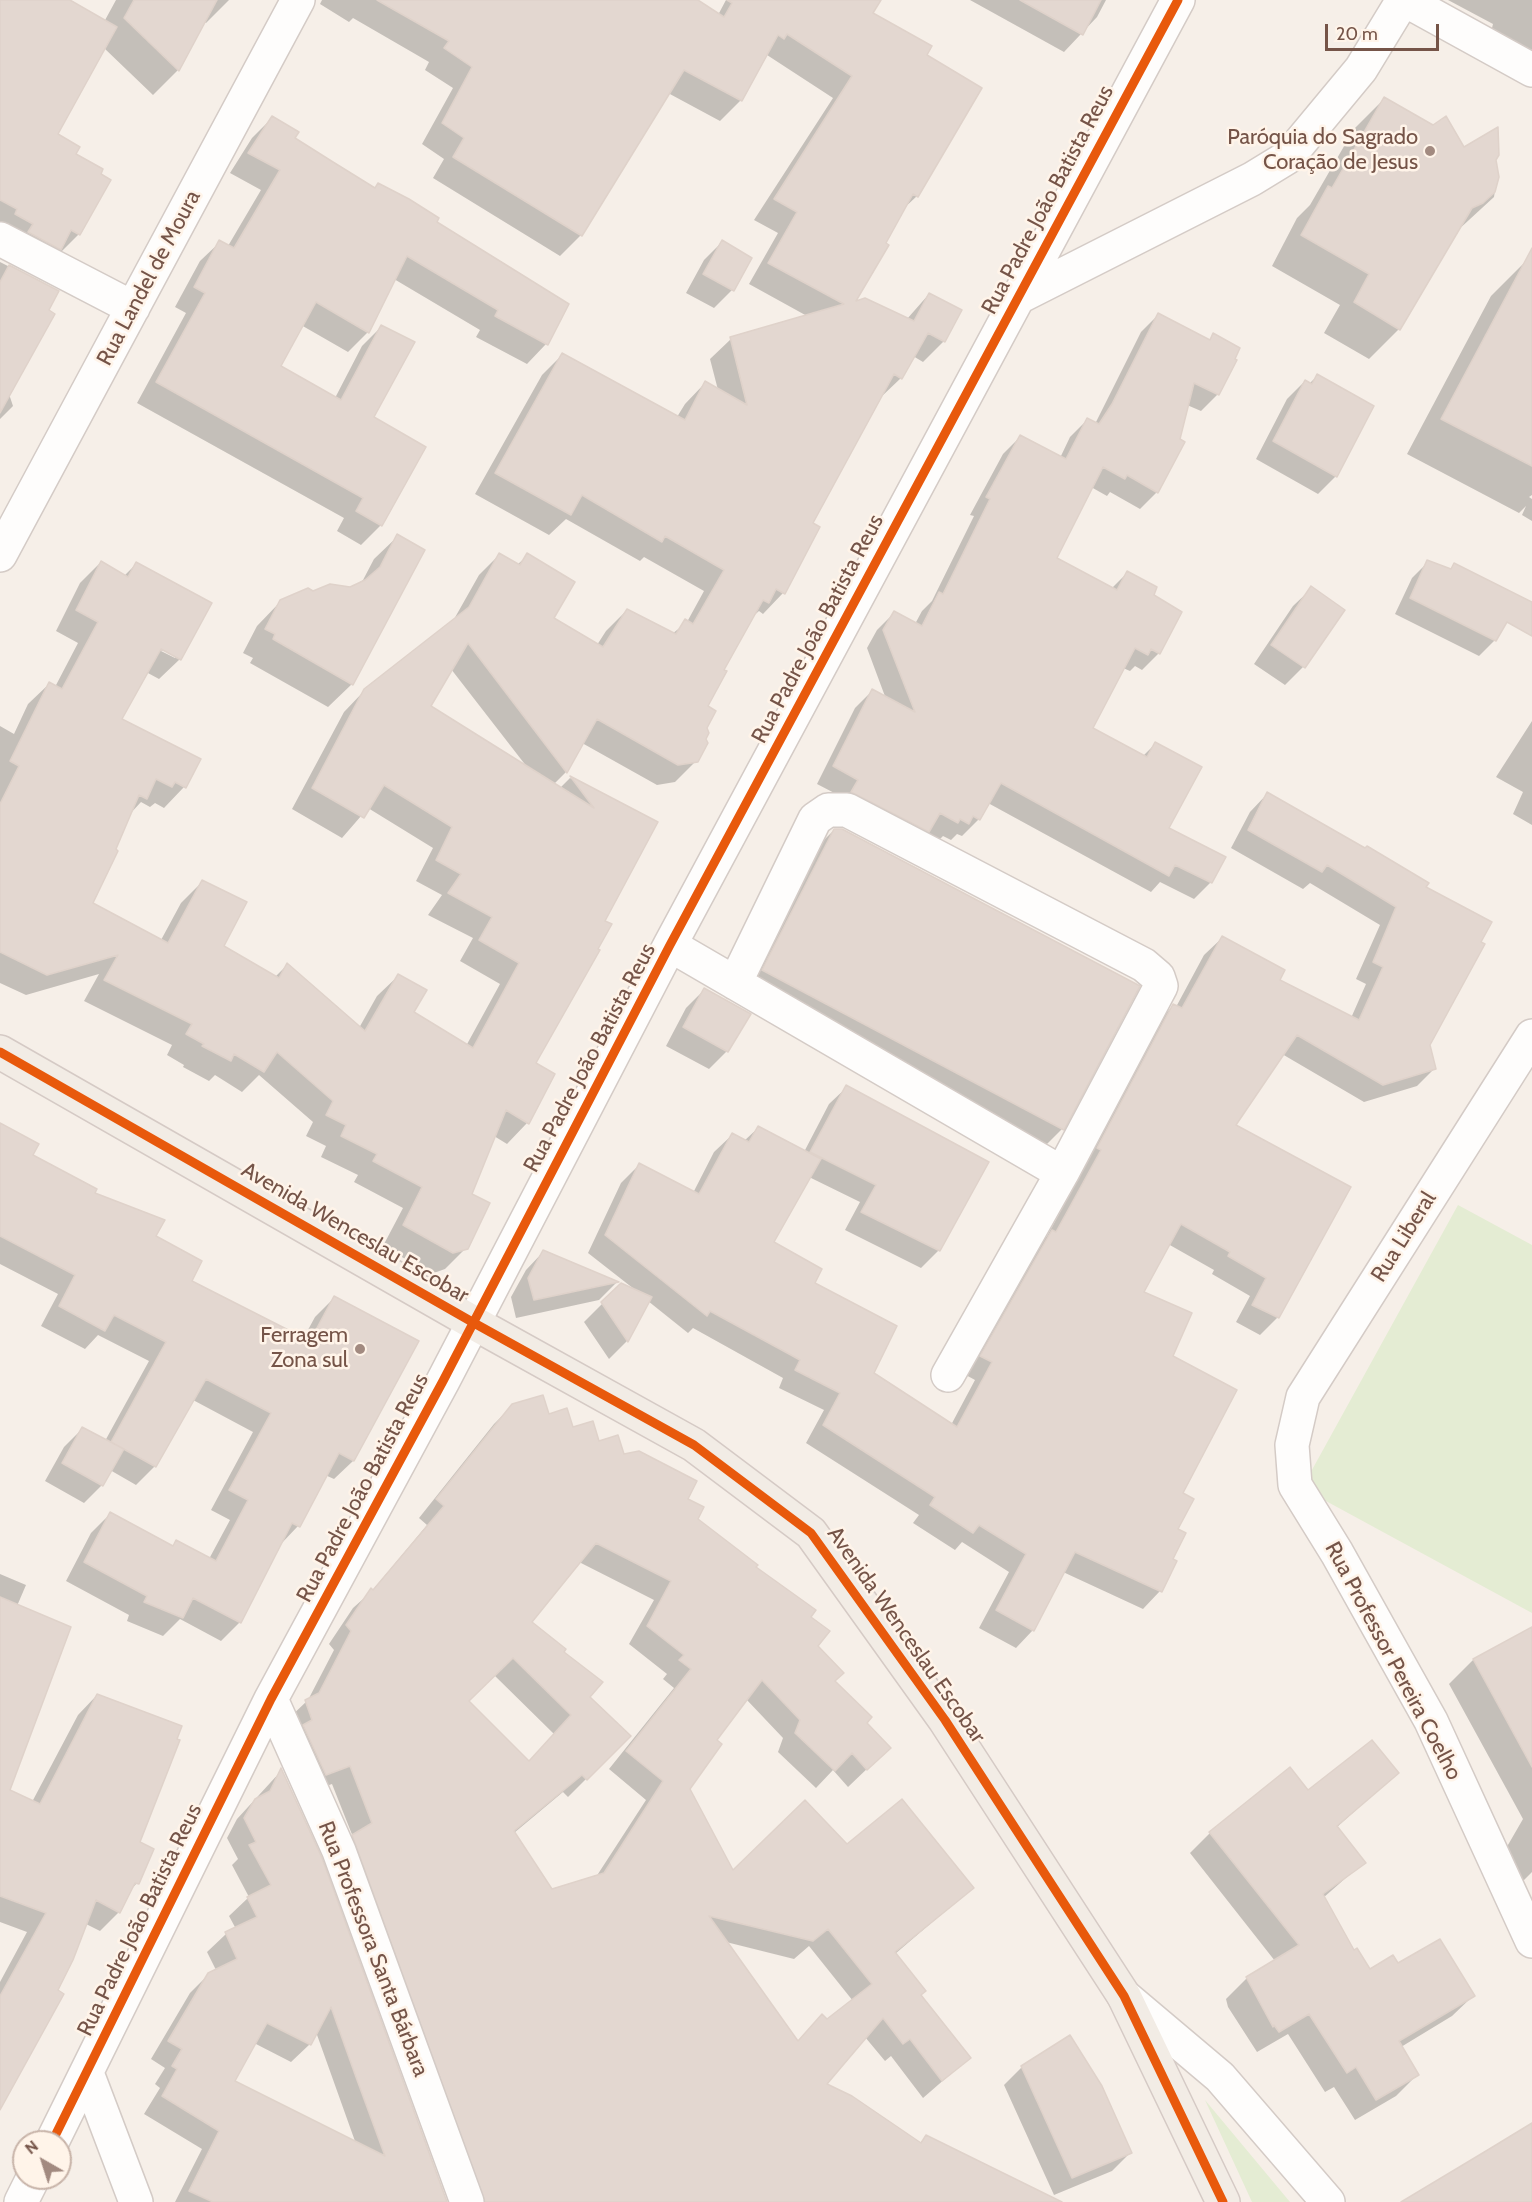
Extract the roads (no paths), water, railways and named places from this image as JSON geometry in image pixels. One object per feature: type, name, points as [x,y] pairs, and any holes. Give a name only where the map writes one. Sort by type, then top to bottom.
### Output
[{"type":"main road","name":"Avenida Wenceslau Escobar","points":[[0,1052],[474,1323],[694,1444],[811,1533],[945,1720],[1124,1996],[1223,2202]]},
{"type":"street","name":"Rua Landel de Moura","points":[[1,550],[298,0]]},
{"type":"street","name":"Rua Padre João Batista Reus","points":[[58,2130],[271,1699],[474,1323],[670,945],[1178,0]]},
{"type":"street","points":[[1017,298],[1252,179],[1288,157],[1360,69],[1404,0],[1532,70]]},
{"type":"street","points":[[0,239],[133,308]]},
{"type":"street","points":[[735,983],[815,819],[828,810],[847,810],[1144,965],[1158,976],[1161,986],[1062,1173],[948,1376]]},
{"type":"street","points":[[670,945],[1062,1173]]},
{"type":"street","name":"Rua Liberal","points":[[1292,1445],[1303,1396],[1532,1036]]},
{"type":"street","name":"Rua Professor Pereira Coelho","points":[[1292,1445],[1295,1485],[1337,1553],[1431,1721],[1532,1941]]},
{"type":"street","name":"Rua Professora Santa Bárbara","points":[[271,1699],[339,1851],[467,2202]]},
{"type":"street","points":[[1124,1996],[1220,2077],[1328,2202]]},
{"type":"street","points":[[87,2073],[136,2202]]},
{"type":"place","name":"Paróquia do Sagrado Coração de Jesus","points":[[1430,151]]},
{"type":"place","name":"Ferragem Zona sul","points":[[360,1349]]}]
